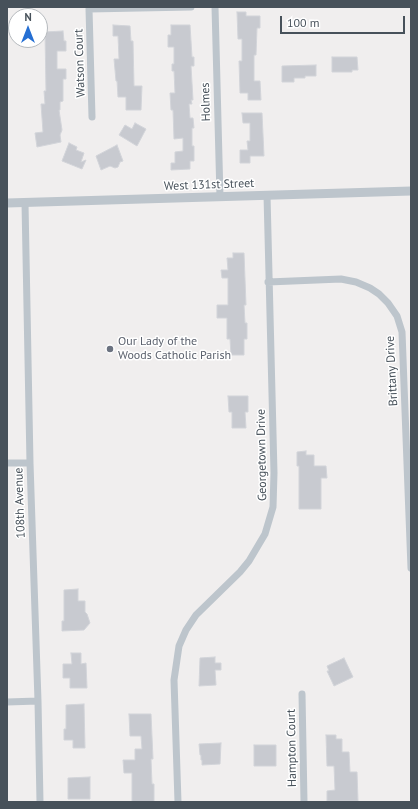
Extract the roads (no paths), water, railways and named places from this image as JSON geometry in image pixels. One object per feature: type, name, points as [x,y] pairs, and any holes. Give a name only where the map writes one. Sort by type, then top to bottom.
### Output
[{"type":"street","name":"Watson Court","points":[[92,117],[89,9],[191,7]]},
{"type":"street","name":"Holmes","points":[[215,7],[220,197]]},
{"type":"street","name":"West 131st Street","points":[[7,203],[411,191]]},
{"type":"street","name":"Georgetown Drive","points":[[178,802],[174,680],[179,646],[186,630],[196,616],[249,561],[265,534],[273,507],[274,473],[266,195]]},
{"type":"street","name":"108th Avenue","points":[[25,203],[30,463],[40,802]]},
{"type":"street","name":"Brittany Drive","points":[[268,282],[341,279],[356,282],[379,294],[388,302],[397,316],[402,332],[408,401],[411,568]]},
{"type":"street","points":[[7,463],[30,463]]},
{"type":"street","name":"Hampton Court","points":[[302,694],[304,802]]},
{"type":"street","points":[[7,702],[38,701]]},
{"type":"place","name":"Our Lady of the Woods Catholic Parish","points":[[110,349]]}]
